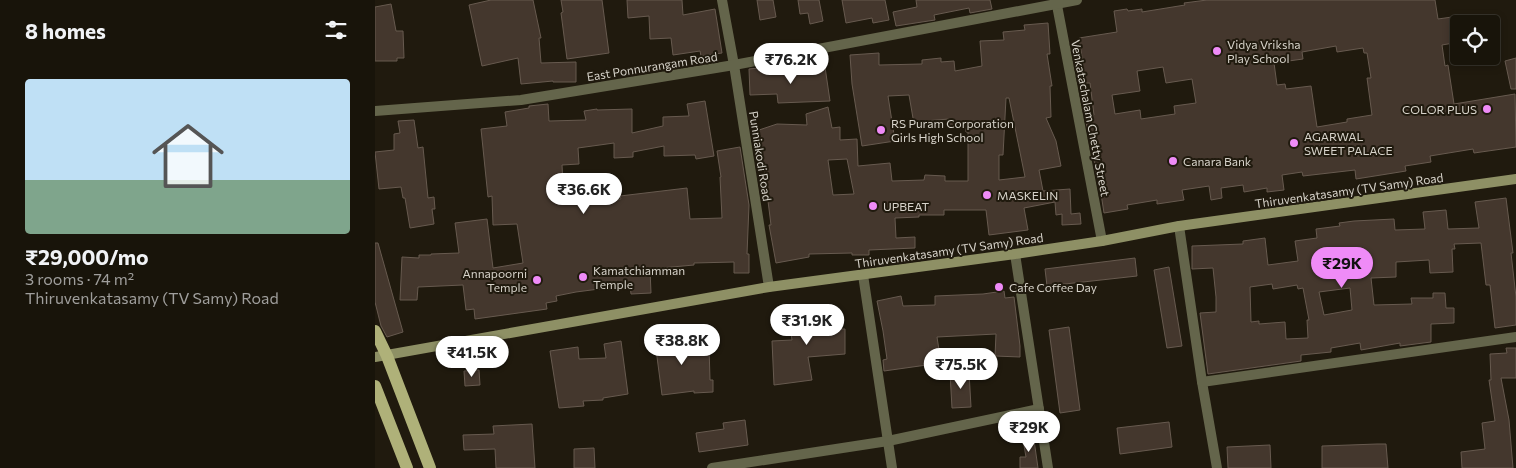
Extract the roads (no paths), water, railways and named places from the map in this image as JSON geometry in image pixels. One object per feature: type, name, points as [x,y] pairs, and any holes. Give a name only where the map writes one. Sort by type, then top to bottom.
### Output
[{"type":"main road","name":"Thiruvenkatasamy (TV Samy) Road","points":[[381,356],[769,287],[1015,254],[1102,241],[1179,226],[1516,179]]},
{"type":"main road","points":[[375,331],[381,356],[430,468]]},
{"type":"main road","points":[[375,386],[407,468]]},
{"type":"street","name":"Punniakodi Road","points":[[722,0],[769,287]]},
{"type":"street","name":"East Ponnurangam Road","points":[[375,111],[521,100],[734,65],[1057,1],[1077,0]]},
{"type":"street","name":"Venkatachalam Chetty Street","points":[[1057,1],[1102,241]]},
{"type":"street","points":[[1179,226],[1201,382],[1217,468]]},
{"type":"street","points":[[1015,254],[1049,468]]},
{"type":"street","points":[[863,275],[892,468]]},
{"type":"street","points":[[1201,382],[1516,337]]},
{"type":"street","points":[[712,468],[888,441],[1039,409]]},
{"type":"place","name":"Vidya Vriksha Play School","points":[[1217,51]]},
{"type":"place","name":"COLOR PLUS","points":[[1487,109]]},
{"type":"place","name":"RS Puram Corporation Girls High School","points":[[881,130]]},
{"type":"place","name":"AGARWAL SWEET PALACE","points":[[1294,143]]},
{"type":"place","name":"Canara Bank","points":[[1173,161]]},
{"type":"place","name":"MASKELIN","points":[[987,195]]},
{"type":"place","name":"UPBEAT","points":[[873,206]]},
{"type":"place","name":"Kamatchiamman Temple","points":[[583,277]]},
{"type":"place","name":"Annapoorni Temple","points":[[537,280]]},
{"type":"place","name":"Cafe Coffee Day","points":[[999,287]]}]
